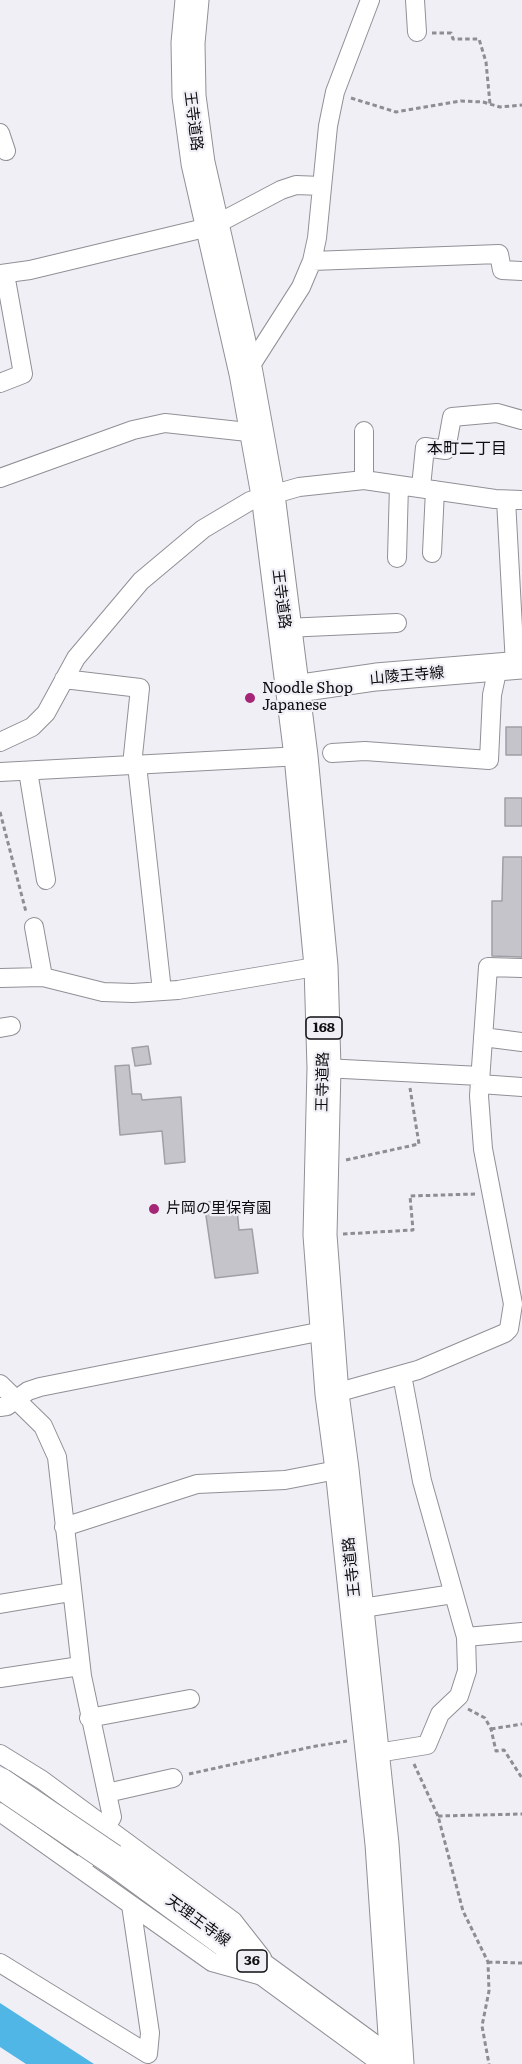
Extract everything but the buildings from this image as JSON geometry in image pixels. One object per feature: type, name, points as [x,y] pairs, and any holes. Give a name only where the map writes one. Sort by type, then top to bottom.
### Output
[{"type":"highway","name":"王寺道路","points":[[192,0],[188,43],[189,96],[198,163],[246,373],[268,495],[293,689],[317,755],[324,1068],[320,1235],[332,1394],[382,1844],[394,2064]]},
{"type":"main road","name":"山陵王寺線","points":[[293,689],[376,678],[512,666]]},
{"type":"main road","name":"天理王寺線","points":[[0,1783],[112,1859],[394,2064]]},
{"type":"street","points":[[246,373],[301,287],[312,261],[327,126],[335,92],[370,0]]},
{"type":"street","points":[[415,0],[417,32]]},
{"type":"street","points":[[0,133],[6,151]]},
{"type":"street","points":[[0,382],[23,374],[3,274],[68,262],[213,226],[280,190],[296,185],[322,186]]},
{"type":"street","points":[[312,261],[499,254],[502,270],[522,271]]},
{"type":"street","points":[[432,553],[425,447],[446,450],[452,417],[498,413],[522,420]]},
{"type":"street","points":[[0,478],[133,430],[165,423],[257,434]]},
{"type":"street","points":[[364,431],[364,480]]},
{"type":"street","points":[[0,742],[32,727],[46,713],[76,658],[141,581],[171,554],[227,513],[268,495],[299,487],[364,480],[514,500],[512,666],[492,695],[489,760],[365,751],[0,772]]},
{"type":"street","points":[[397,558],[399,484]]},
{"type":"street","points":[[285,628],[397,623]]},
{"type":"street","points":[[64,680],[140,688],[135,765],[162,991]]},
{"type":"street","points":[[28,771],[46,880]]},
{"type":"street","points":[[34,927],[43,977]]},
{"type":"street","points":[[0,978],[43,977],[103,993],[162,991],[321,966]]},
{"type":"street","points":[[332,1394],[402,1375],[505,1333],[515,1332],[512,1318],[512,1296],[480,1121],[480,1080],[488,967],[522,968]]},
{"type":"street","points":[[483,1037],[522,1041]]},
{"type":"street","points":[[324,1068],[407,1072],[522,1087]]},
{"type":"street","points":[[0,1407],[40,1387],[328,1330]]},
{"type":"street","points":[[370,1746],[411,1749],[427,1745],[440,1714],[452,1704],[464,1685],[467,1661],[466,1637],[422,1481],[402,1375]]},
{"type":"street","points":[[0,1384],[44,1426],[53,1442],[80,1666],[111,1817],[81,1868]]},
{"type":"street","points":[[64,1527],[197,1484],[285,1480],[342,1469]]},
{"type":"street","points":[[0,1604],[71,1592]]},
{"type":"street","points":[[356,1609],[453,1594]]},
{"type":"street","points":[[466,1637],[522,1632]]},
{"type":"street","points":[[0,1678],[80,1666]]},
{"type":"street","points":[[89,1718],[190,1699]]},
{"type":"street","points":[[0,1754],[42,1780],[233,1921],[278,1980]]},
{"type":"street","points":[[107,1794],[173,1778]]},
{"type":"street","points":[[0,1812],[212,1962],[278,1980]]},
{"type":"street","points":[[0,1963],[148,2054],[150,2033],[131,1905]]},
{"type":"path","points":[[417,32],[451,33],[453,39],[479,39],[486,62],[490,104]]},
{"type":"path","points":[[335,92],[396,112],[460,101],[500,107],[522,105]]},
{"type":"path","points":[[0,812],[27,916],[34,927]]},
{"type":"path","points":[[321,1166],[418,1144],[407,1072]]},
{"type":"path","points":[[320,1235],[413,1230],[410,1196],[492,1195]]},
{"type":"path","points":[[452,1704],[485,1718],[491,1730],[496,1751],[504,1750],[522,1778]]},
{"type":"path","points":[[491,1730],[522,1724]]},
{"type":"path","points":[[173,1778],[300,1749],[370,1746]]},
{"type":"path","points":[[411,1749],[418,1776],[438,1816],[463,1911],[488,1962],[489,1991],[482,2026],[489,2064]]},
{"type":"path","points":[[438,1816],[522,1815]]},
{"type":"path","points":[[488,1962],[498,1960],[522,1963]]},
{"type":"water","points":[[0,2003],[94,2064],[26,2064],[0,2047]]},
{"type":"place","name":"Noodle Shop Japanese","points":[[250,698]]},
{"type":"place","name":"片岡の里保育園","points":[[154,1209]]},
{"type":"district","name":"本町二丁目","points":[[467,449]]}]
